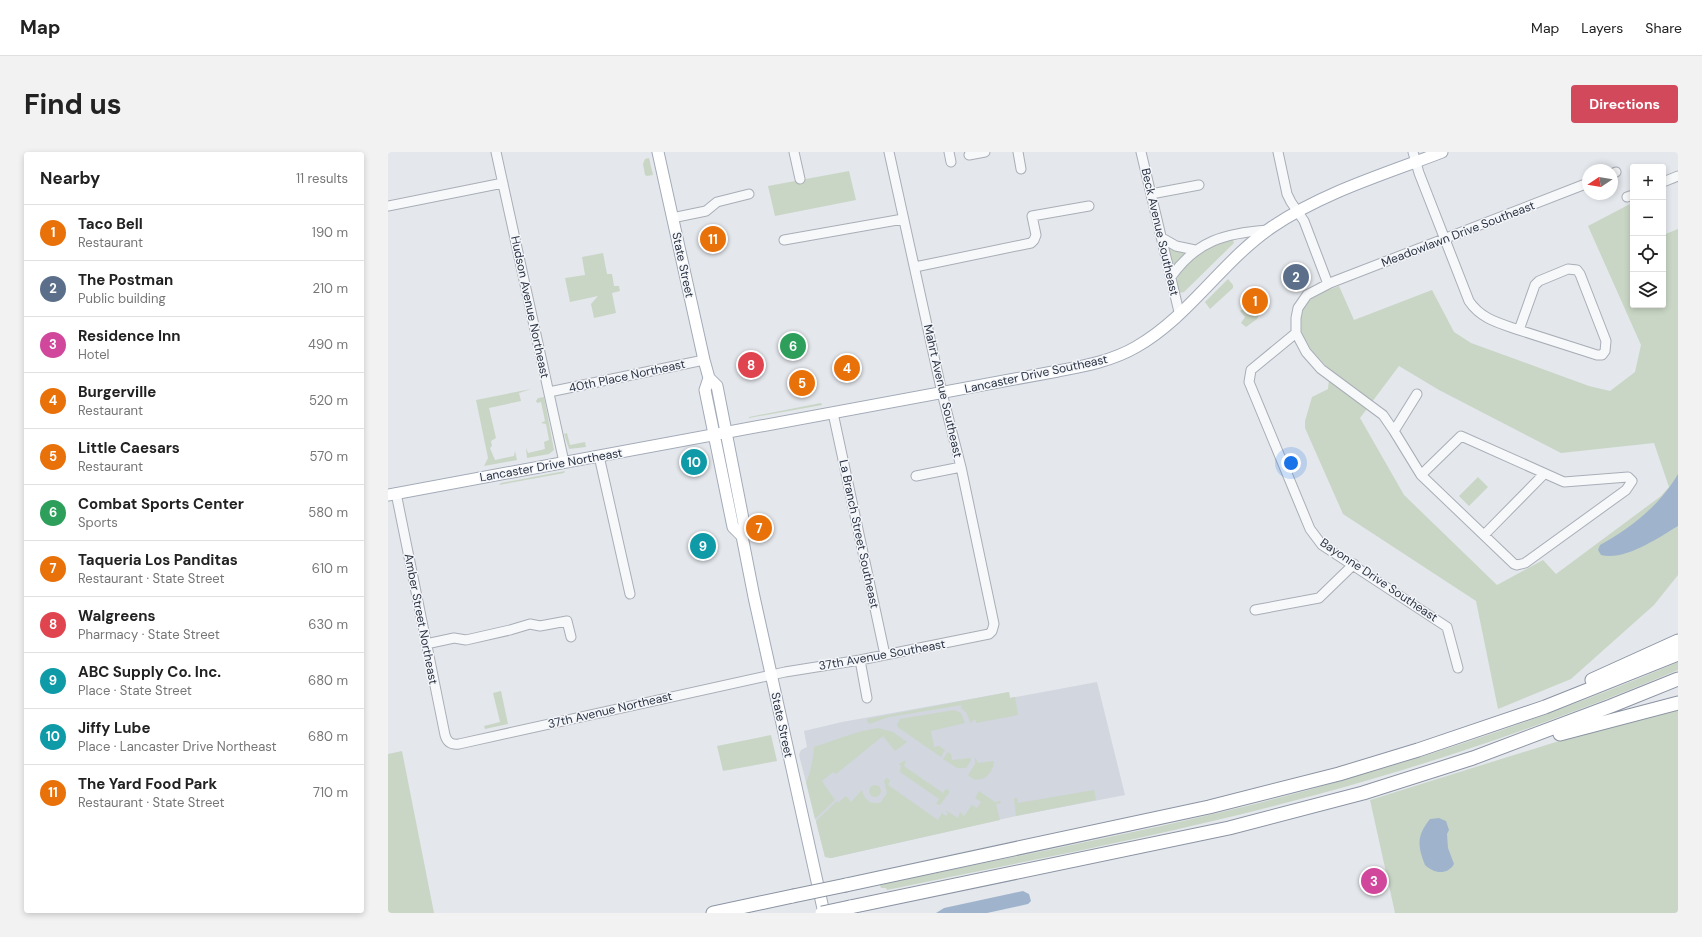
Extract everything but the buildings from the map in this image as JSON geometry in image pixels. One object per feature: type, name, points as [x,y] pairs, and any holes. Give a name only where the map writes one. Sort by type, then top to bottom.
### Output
[{"type":"highway","points":[[1514,716],[1542,701],[1678,641]]},
{"type":"highway","points":[[713,913],[1208,808],[1265,794],[1404,754],[1514,716],[1545,707],[1678,654]]},
{"type":"highway","points":[[1473,758],[1678,679]]},
{"type":"highway","points":[[823,913],[1243,824],[1363,793],[1473,758],[1678,703]]},
{"type":"main road","name":"State Street","points":[[658,152],[704,360],[709,378],[716,386],[726,432],[744,524],[742,536],[823,913]]},
{"type":"main road","name":"Lancaster Drive Southeast","points":[[713,434],[1070,369],[1114,357],[1146,341],[1179,312],[1239,254],[1268,230],[1298,211],[1414,157],[1442,152]]},
{"type":"main road","name":"State Street","points":[[709,378],[705,390],[713,434],[733,527],[742,536]]},
{"type":"main road","name":"Lancaster Drive Northeast","points":[[392,494],[713,434]]},
{"type":"street","name":"Hudson Avenue Northeast","points":[[496,152],[564,462]]},
{"type":"street","points":[[794,152],[800,179]]},
{"type":"street","name":"Mahrt Avenue Southeast","points":[[889,152],[942,393],[961,467],[994,624],[992,631]]},
{"type":"street","points":[[950,152],[951,162]]},
{"type":"street","points":[[969,155],[985,152]]},
{"type":"street","points":[[1018,152],[1021,169]]},
{"type":"street","name":"Beck Avenue Southeast","points":[[1141,152],[1179,312]]},
{"type":"street","points":[[1278,152],[1288,194],[1304,221],[1328,284]]},
{"type":"street","points":[[1414,157],[1469,302],[1474,308],[1485,318],[1518,330],[1597,355],[1602,355],[1605,351],[1606,341],[1580,274],[1577,270],[1573,269],[1568,269],[1539,281],[1535,285],[1518,330]]},
{"type":"street","points":[[1666,181],[1678,176]]},
{"type":"street","points":[[388,206],[503,183]]},
{"type":"street","points":[[1151,194],[1200,185]]},
{"type":"street","name":"Meadowlawn Drive Southeast","points":[[1296,333],[1296,318],[1301,301],[1311,292],[1328,284],[1582,185]]},
{"type":"street","points":[[672,218],[706,211],[717,202],[749,194]]},
{"type":"street","points":[[914,267],[1034,240],[1036,235],[1032,216],[1089,206]]},
{"type":"street","points":[[784,240],[903,219]]},
{"type":"street","points":[[1171,277],[1195,250],[1237,232],[1268,230]]},
{"type":"street","points":[[1162,238],[1176,246],[1195,250]]},
{"type":"street","points":[[1296,333],[1311,359],[1382,415],[1394,431],[1421,475],[1484,535],[1508,561],[1517,566],[1521,565],[1626,490],[1632,481],[1628,477],[1564,482],[1461,436],[1421,475]]},
{"type":"street","name":"Bayonne Drive Southeast","points":[[1296,333],[1251,370],[1249,382],[1310,529],[1322,544],[1447,627],[1458,668]]},
{"type":"street","name":"40th Place Northeast","points":[[549,392],[704,360]]},
{"type":"street","points":[[1394,431],[1417,394]]},
{"type":"street","name":"La Branch Street Southeast","points":[[833,412],[885,655]]},
{"type":"street","points":[[599,456],[630,594]]},
{"type":"street","points":[[916,476],[961,467]]},
{"type":"street","points":[[1484,535],[1544,474]]},
{"type":"street","name":"Amber Street Northeast","points":[[392,494],[426,644],[444,735],[449,743]]},
{"type":"street","points":[[1255,610],[1319,598],[1354,564]]},
{"type":"street","points":[[426,644],[454,638],[466,640],[530,624],[540,626],[567,620],[571,637]]},
{"type":"street","name":"37th Avenue Southeast","points":[[771,675],[860,660],[985,635],[992,631]]},
{"type":"street","points":[[860,660],[868,698]]},
{"type":"street","name":"37th Avenue Northeast","points":[[449,743],[458,744],[771,675]]},
{"type":"shaded area","points":[[1097,682],[1125,795],[1016,816],[831,858],[825,857],[799,755],[801,750],[807,747],[804,731],[842,722],[1009,692],[1010,698]]},
{"type":"green space","points":[[649,158],[653,175],[647,176],[645,175],[643,164],[645,159]]},
{"type":"green space","points":[[849,171],[856,200],[775,216],[768,186]]},
{"type":"green space","points":[[1630,204],[1630,308],[1666,308],[1666,234],[1678,229],[1678,575],[1654,605],[1571,679],[1498,709],[1476,601],[1343,514],[1305,428],[1305,421],[1312,397],[1328,389],[1330,370],[1305,341],[1302,334],[1300,320],[1301,312],[1308,300],[1339,286],[1354,320],[1432,290],[1454,332],[1471,343],[1589,386],[1610,391],[1635,372],[1641,345],[1588,226]],"holes":[[[1399,366],[1439,390],[1561,453],[1654,443],[1669,487],[1661,496],[1556,574],[1543,560],[1497,585],[1404,495],[1360,418]]]},
{"type":"green space","points":[[1233,240],[1234,243],[1184,292],[1179,293],[1177,279],[1186,265],[1193,258],[1200,252],[1216,243]]},
{"type":"green space","points":[[1166,245],[1185,253],[1172,267]]},
{"type":"green space","points":[[603,253],[607,274],[612,274],[614,286],[619,286],[620,291],[612,293],[616,313],[594,318],[591,304],[598,296],[570,302],[565,278],[585,275],[582,257]]},
{"type":"green space","points":[[1228,279],[1233,285],[1233,288],[1210,309],[1205,302]]},
{"type":"green space","points":[[1245,307],[1247,314],[1259,315],[1257,319],[1246,327],[1241,323],[1245,317],[1240,311]]},
{"type":"green space","points":[[531,389],[519,393],[521,401],[489,408],[496,438],[491,441],[492,446],[490,448],[495,460],[514,456],[515,451],[517,460],[484,466],[488,458],[476,400]]},
{"type":"green space","points":[[544,397],[554,450],[549,454],[527,458],[526,448],[528,453],[545,449],[544,442],[549,440],[546,424],[541,423],[545,421],[541,402],[537,403],[536,401],[538,398]]},
{"type":"green space","points":[[821,403],[822,405],[749,418],[749,417]]},
{"type":"green space","points":[[567,433],[570,445],[585,442],[586,447],[569,449],[564,434]]},
{"type":"green space","points":[[565,471],[564,473],[499,485],[501,483]]},
{"type":"green space","points":[[1478,477],[1488,487],[1469,506],[1459,496]]},
{"type":"green space","points":[[1678,662],[1678,670],[1545,722],[1410,768],[1319,794],[1158,834],[1050,857],[887,890],[886,888],[881,888],[880,885],[1159,826],[1306,791],[1468,742],[1574,704]]},
{"type":"green space","points":[[501,691],[508,724],[485,729],[484,726],[500,722],[493,693]]},
{"type":"green space","points":[[1009,692],[1010,698],[1015,697],[1018,715],[976,723],[976,720],[972,721],[971,724],[966,712],[961,708],[962,705],[889,717],[869,724],[867,721],[867,719]]},
{"type":"green space","points":[[1678,709],[1678,913],[1395,913],[1370,800],[1610,725]]},
{"type":"green space","points":[[954,710],[961,713],[965,723],[931,731],[934,747],[939,746],[945,750],[941,757],[899,728],[897,725],[900,719]]},
{"type":"green space","points":[[878,728],[893,732],[907,742],[895,751],[883,736],[836,774],[833,772],[822,781],[835,800],[815,819],[806,782],[812,765],[814,747],[854,733]]},
{"type":"green space","points":[[771,735],[777,761],[723,771],[717,746]]},
{"type":"green space","points":[[402,751],[434,913],[388,913],[388,754]]},
{"type":"green space","points":[[948,752],[951,754],[952,760],[971,758],[970,762],[966,768],[957,768],[943,759]]},
{"type":"green space","points":[[975,757],[978,763],[994,761],[989,774],[977,780],[968,775],[975,764]]},
{"type":"green space","points":[[906,760],[904,766],[943,793],[946,789],[949,790],[949,793],[940,805],[936,804],[939,799],[900,772],[901,766],[899,764]]},
{"type":"green space","points":[[886,778],[890,780],[888,785],[938,820],[942,813],[946,816],[948,814],[945,810],[958,818],[960,812],[964,816],[972,805],[977,808],[981,802],[975,798],[979,791],[995,802],[1000,801],[1001,803],[996,804],[1000,820],[831,858],[825,857],[816,821],[837,801],[838,803],[846,796],[851,802],[862,790],[865,797],[872,803],[881,802],[887,793],[884,781]]},
{"type":"green space","points":[[877,785],[880,786],[880,796],[873,797],[870,796],[869,789],[870,786]]},
{"type":"green space","points":[[1094,790],[1096,800],[1016,816],[1014,798],[1017,798],[1018,803]]},
{"type":"water","points":[[1678,474],[1678,526],[1631,552],[1610,556],[1601,555],[1598,550],[1600,545],[1611,539],[1644,515],[1663,496]]},
{"type":"water","points":[[1439,818],[1446,821],[1449,830],[1447,834],[1448,848],[1454,864],[1451,868],[1444,872],[1432,870],[1425,865],[1420,846],[1421,835],[1430,819]]},
{"type":"water","points":[[1023,891],[1029,894],[1031,901],[1028,904],[987,913],[936,913],[944,908]]},
{"type":"place","name":"The Yard Food Park","points":[[713,239]]},
{"type":"place","name":"The Postman","points":[[1296,277]]},
{"type":"place","name":"Taco Bell","points":[[1255,301]]},
{"type":"place","name":"Combat Sports Center","points":[[793,346]]},
{"type":"place","name":"Walgreens","points":[[751,365]]},
{"type":"place","name":"Burgerville","points":[[847,368]]},
{"type":"place","name":"Little Caesars","points":[[802,383]]},
{"type":"place","name":"Jiffy Lube","points":[[694,462]]},
{"type":"place","name":"Taqueria Los Panditas","points":[[759,528]]},
{"type":"place","name":"ABC Supply Co. Inc.","points":[[703,546]]},
{"type":"place","name":"Residence Inn","points":[[1374,881]]}]
